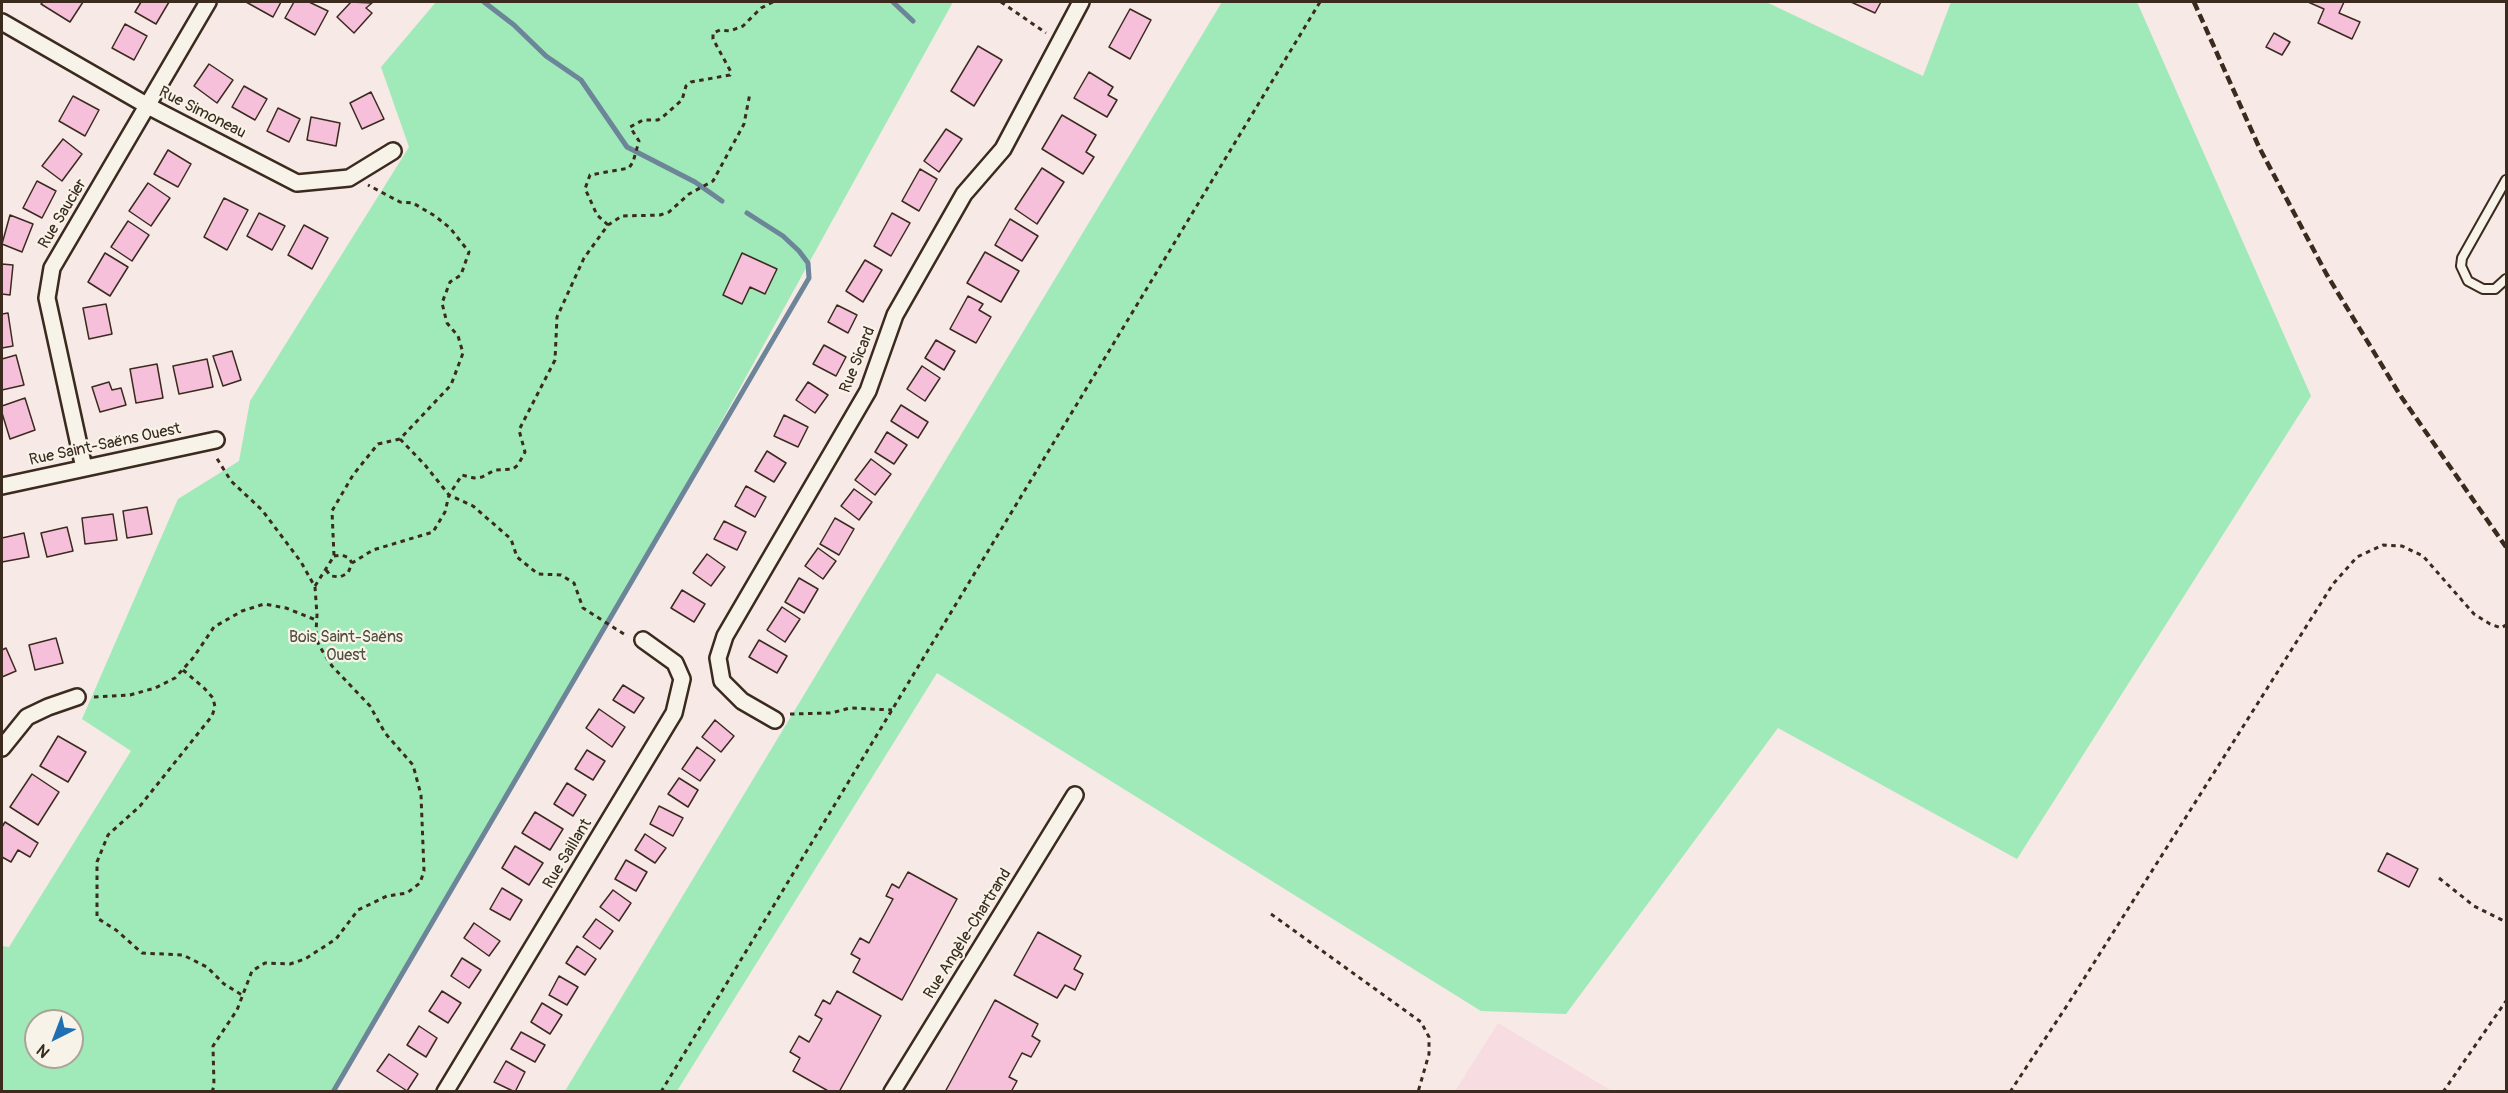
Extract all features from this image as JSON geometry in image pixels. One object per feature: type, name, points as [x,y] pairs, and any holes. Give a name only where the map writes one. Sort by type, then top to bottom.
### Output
[{"type":"street","name":"Rue Saucier","points":[[84,468],[47,298],[52,268],[208,2]]},
{"type":"street","name":"Rue Sicard","points":[[775,720],[742,701],[722,681],[718,658],[725,636],[868,391],[895,315],[964,194],[1003,149],[1081,2]]},
{"type":"street","name":"Rue Simoneau","points":[[2,22],[148,106],[297,183],[349,178],[393,151]]},
{"type":"street","name":"Rue Saint-Saëns Ouest","points":[[2,486],[213,440]]},
{"type":"street","name":"Rue Saillant","points":[[445,1092],[674,714],[682,679],[675,663],[643,640]]},
{"type":"street","points":[[2,748],[27,717],[77,697]]},
{"type":"street","name":"Rue Angèle-Chartrand","points":[[892,1092],[1075,795]]},
{"type":"lane","points":[[2506,180],[2462,258],[2461,266],[2468,281],[2483,289],[2495,289],[2506,279]]},
{"type":"path","points":[[608,225],[597,215],[585,189],[590,175],[629,168],[639,141],[630,127],[644,120],[658,120],[665,115],[682,100],[686,86],[691,82],[730,75],[731,72],[712,39],[713,33],[720,30],[730,32],[743,26],[760,8],[773,2]]},
{"type":"path","points":[[1001,2],[1060,42]]},
{"type":"path","points":[[661,1092],[1320,2]]},
{"type":"path","points":[[326,570],[331,576],[340,577],[348,573],[352,563],[373,550],[433,532],[445,512],[449,495],[462,475],[474,478],[500,469],[513,469],[522,459],[525,452],[519,430],[555,360],[557,317],[584,258],[608,225],[622,216],[660,215],[669,212],[689,194],[713,181],[735,145],[744,124],[750,93]]},
{"type":"path","points":[[334,556],[332,511],[353,474],[378,444],[400,439],[451,384],[463,352],[459,336],[447,322],[442,303],[450,282],[461,275],[469,252],[450,228],[435,216],[413,203],[400,202],[378,192],[356,174]]},
{"type":"path","points":[[400,439],[449,495],[473,506],[511,539],[517,556],[538,574],[561,575],[574,583],[583,608],[626,635],[643,640]]},
{"type":"path","points":[[212,1092],[214,1086],[213,1046],[237,1010],[252,971],[258,965],[275,962],[290,964],[305,959],[336,939],[358,910],[387,896],[407,893],[420,883],[424,871],[421,795],[412,765],[385,733],[370,706],[327,659],[318,643],[315,586],[301,562],[262,510],[221,467],[213,440]]},
{"type":"path","points":[[2010,1092],[2333,584],[2357,557],[2383,545],[2402,546],[2423,556],[2474,614],[2501,628],[2506,625]]},
{"type":"path","points":[[315,586],[326,570],[328,562],[334,556],[342,555],[349,558],[352,563]]},
{"type":"path","points":[[77,697],[130,695],[155,688],[183,670],[214,627],[242,611],[264,604],[286,608],[316,620]]},
{"type":"path","points":[[183,670],[213,698],[215,707],[212,716],[140,806],[108,835],[98,862],[97,918],[116,930],[142,953],[183,956],[207,967],[224,984],[242,995]]},
{"type":"path","points":[[775,720],[784,714],[824,713],[850,708],[892,710]]},
{"type":"path","points":[[2439,878],[2474,906],[2506,922]]},
{"type":"path","points":[[1271,914],[1421,1022],[1429,1037],[1429,1054],[1418,1092]]},
{"type":"path","points":[[2443,1092],[2506,1001]]},
{"type":"shaded area","points":[[1498,1023],[1612,1091],[1455,1091]]},
{"type":"green space","name":"Bois Saint-Saëns Ouest","points":[[436,2],[953,2],[620,605],[332,1091],[2,1092],[2,946],[9,947],[131,751],[82,719],[178,499],[239,461],[250,401],[409,147],[381,67]]},
{"type":"green space","points":[[1222,2],[1766,2],[1923,76],[1951,2],[2137,2],[2311,396],[2017,859],[1778,728],[1566,1014],[1481,1011],[937,673],[677,1091],[565,1091]]},
{"type":"building","points":[[43,2],[83,2],[70,22],[41,4]]},
{"type":"building","points":[[141,2],[169,2],[156,24],[135,12]]},
{"type":"building","points":[[246,2],[281,2],[273,17]]},
{"type":"building","points":[[294,2],[309,2],[328,11],[315,35],[285,18]]},
{"type":"building","points":[[351,2],[372,3],[366,8],[372,13],[354,33],[337,17]]},
{"type":"building","points":[[1851,2],[1881,2],[1875,13]]},
{"type":"building","points":[[2308,2],[2344,2],[2339,13],[2360,22],[2352,39],[2318,23],[2324,9]]},
{"type":"building","points":[[1130,9],[1151,20],[1130,59],[1109,47]]},
{"type":"building","points":[[125,24],[147,36],[134,60],[112,48]]},
{"type":"building","points":[[2274,33],[2290,42],[2282,55],[2266,47]]},
{"type":"building","points":[[978,46],[1002,60],[974,106],[951,91]]},
{"type":"building","points":[[209,64],[233,80],[217,103],[194,86]]},
{"type":"building","points":[[1089,72],[1113,87],[1108,95],[1117,100],[1107,117],[1074,98]]},
{"type":"building","points":[[244,86],[267,99],[255,120],[232,107]]},
{"type":"building","points":[[371,92],[384,119],[362,129],[350,103]]},
{"type":"building","points":[[73,96],[99,110],[85,136],[59,121]]},
{"type":"building","points":[[278,108],[300,119],[289,142],[267,131]]},
{"type":"building","points":[[1062,115],[1096,135],[1086,152],[1094,157],[1083,174],[1042,149]]},
{"type":"building","points":[[311,117],[340,123],[336,146],[307,140]]},
{"type":"building","points":[[946,129],[962,139],[939,172],[924,161]]},
{"type":"building","points":[[63,139],[82,154],[62,181],[42,166]]},
{"type":"building","points":[[168,150],[191,164],[178,187],[154,174]]},
{"type":"building","points":[[1042,168],[1064,182],[1037,224],[1015,209]]},
{"type":"building","points":[[920,169],[937,179],[919,211],[902,201]]},
{"type":"building","points":[[37,181],[56,191],[42,218],[23,208]]},
{"type":"building","points":[[148,183],[170,198],[151,226],[129,211]]},
{"type":"building","points":[[224,198],[248,210],[227,250],[204,237]]},
{"type":"building","points":[[259,213],[285,226],[272,250],[247,236]]},
{"type":"building","points":[[892,213],[910,223],[891,256],[874,246]]},
{"type":"building","points":[[10,215],[33,224],[22,252],[2,244]]},
{"type":"building","points":[[1010,219],[1038,236],[1022,261],[995,245]]},
{"type":"building","points":[[128,221],[149,235],[132,261],[111,247]]},
{"type":"building","points":[[304,225],[328,238],[312,269],[288,255]]},
{"type":"building","points":[[985,252],[1019,271],[1001,302],[967,283]]},
{"type":"building","points":[[105,253],[128,267],[110,296],[88,282]]},
{"type":"building","points":[[742,253],[777,269],[765,294],[750,287],[742,304],[723,295]]},
{"type":"building","points":[[865,260],[882,270],[863,302],[846,291]]},
{"type":"building","points":[[2,264],[13,265],[10,295],[2,294]]},
{"type":"building","points":[[968,296],[983,304],[979,310],[991,317],[976,343],[950,329]]},
{"type":"building","points":[[106,304],[112,334],[89,339],[83,308]]},
{"type":"building","points":[[837,305],[857,315],[848,333],[828,322]]},
{"type":"building","points":[[8,313],[13,346],[2,348],[2,314]]},
{"type":"building","points":[[936,340],[955,351],[944,370],[925,358]]},
{"type":"building","points":[[824,345],[846,357],[836,376],[813,364]]},
{"type":"building","points":[[232,351],[241,380],[223,386],[213,356]]},
{"type":"building","points":[[16,355],[24,385],[2,390],[2,359]]},
{"type":"building","points":[[207,359],[213,387],[179,394],[173,366]]},
{"type":"building","points":[[157,364],[163,398],[136,403],[130,369]]},
{"type":"building","points":[[922,366],[940,378],[925,401],[907,389]]},
{"type":"building","points":[[109,382],[112,390],[121,388],[126,405],[100,412],[92,387]]},
{"type":"building","points":[[808,382],[828,395],[815,413],[796,400]]},
{"type":"building","points":[[25,398],[35,430],[10,439],[2,406]]},
{"type":"building","points":[[901,405],[928,422],[918,438],[891,421]]},
{"type":"building","points":[[784,415],[808,427],[798,447],[774,436]]},
{"type":"building","points":[[887,432],[907,445],[894,464],[875,452]]},
{"type":"building","points":[[767,451],[786,463],[774,482],[755,471]]},
{"type":"building","points":[[871,459],[891,474],[875,495],[855,480]]},
{"type":"building","points":[[746,486],[766,497],[755,517],[735,506]]},
{"type":"building","points":[[854,489],[872,502],[859,520],[841,506]]},
{"type":"building","points":[[147,507],[152,534],[127,538],[123,511]]},
{"type":"building","points":[[113,514],[117,540],[85,544],[82,518]]},
{"type":"building","points":[[835,518],[854,529],[839,555],[820,544]]},
{"type":"building","points":[[724,521],[746,532],[737,550],[714,539]]},
{"type":"building","points":[[67,527],[73,551],[47,557],[41,533]]},
{"type":"building","points":[[24,533],[29,557],[2,562],[2,538]]},
{"type":"building","points":[[818,548],[836,561],[823,579],[805,566]]},
{"type":"building","points":[[707,554],[725,567],[711,586],[693,573]]},
{"type":"building","points":[[799,578],[818,589],[804,613],[785,602]]},
{"type":"building","points":[[682,590],[705,604],[694,622],[671,608]]},
{"type":"building","points":[[782,607],[800,619],[785,642],[767,630]]},
{"type":"building","points":[[56,638],[63,663],[35,670],[29,645]]},
{"type":"building","points":[[759,640],[787,656],[777,673],[749,657]]},
{"type":"building","points":[[6,648],[16,671],[2,677],[2,650]]},
{"type":"building","points":[[623,685],[644,698],[634,713],[613,700]]},
{"type":"building","points":[[599,709],[625,727],[612,747],[586,728]]},
{"type":"building","points":[[715,720],[734,736],[721,752],[702,737]]},
{"type":"building","points":[[58,736],[86,752],[68,782],[40,766]]},
{"type":"building","points":[[697,747],[715,760],[700,781],[682,769]]},
{"type":"building","points":[[587,750],[605,761],[593,780],[575,769]]},
{"type":"building","points":[[32,774],[59,792],[38,825],[10,807]]},
{"type":"building","points":[[679,778],[698,790],[688,807],[668,794]]},
{"type":"building","points":[[567,783],[586,795],[573,816],[554,804]]},
{"type":"building","points":[[659,806],[683,818],[673,836],[650,824]]},
{"type":"building","points":[[535,812],[563,829],[550,850],[522,833]]},
{"type":"building","points":[[5,822],[38,843],[30,857],[18,850],[11,862],[2,857],[2,827]]},
{"type":"building","points":[[645,834],[666,848],[655,863],[635,850]]},
{"type":"building","points":[[515,846],[543,863],[529,885],[502,868]]},
{"type":"building","points":[[2387,853],[2418,869],[2409,887],[2378,871]]},
{"type":"building","points":[[626,860],[647,872],[636,891],[615,879]]},
{"type":"building","points":[[908,872],[957,899],[902,1000],[853,972],[860,959],[851,954],[860,938],[869,943],[893,899],[886,896],[892,884],[899,888]]},
{"type":"building","points":[[502,888],[522,900],[510,920],[490,909]]},
{"type":"building","points":[[613,890],[631,903],[619,921],[600,907]]},
{"type":"building","points":[[596,919],[613,931],[600,949],[583,937]]},
{"type":"building","points":[[474,923],[500,941],[489,956],[464,938]]},
{"type":"building","points":[[1038,932],[1081,956],[1074,969],[1083,974],[1075,990],[1065,985],[1057,998],[1014,975]]},
{"type":"building","points":[[577,946],[596,959],[585,975],[566,963]]},
{"type":"building","points":[[462,958],[481,970],[469,988],[451,976]]},
{"type":"building","points":[[559,976],[578,987],[567,1005],[549,995]]},
{"type":"building","points":[[442,991],[461,1003],[448,1023],[429,1011]]},
{"type":"building","points":[[837,991],[881,1016],[839,1092],[830,1092],[793,1071],[800,1058],[790,1052],[799,1036],[809,1042],[822,1019],[815,1015],[823,1000],[830,1004]]},
{"type":"building","points":[[995,1000],[1038,1024],[1032,1036],[1040,1041],[1031,1057],[1022,1053],[1009,1077],[1017,1081],[1011,1092],[945,1092]]},
{"type":"building","points":[[542,1003],[562,1015],[550,1034],[531,1022]]},
{"type":"building","points":[[419,1026],[437,1038],[426,1057],[407,1045]]},
{"type":"building","points":[[521,1032],[545,1045],[535,1062],[511,1049]]},
{"type":"building","points":[[389,1054],[418,1074],[407,1091],[377,1071]]},
{"type":"building","points":[[506,1061],[525,1072],[515,1092],[494,1082]]},
{"type":"waterway","points":[[484,2],[514,25],[546,56],[581,80],[627,147],[695,182],[722,201]]},
{"type":"waterway","points":[[893,2],[913,21]]},
{"type":"waterway","points":[[333,1092],[809,278],[808,263],[799,251],[783,236],[747,213]]},
{"type":"railway","points":[[2194,2],[2259,147],[2327,275],[2400,395],[2506,547]]}]
